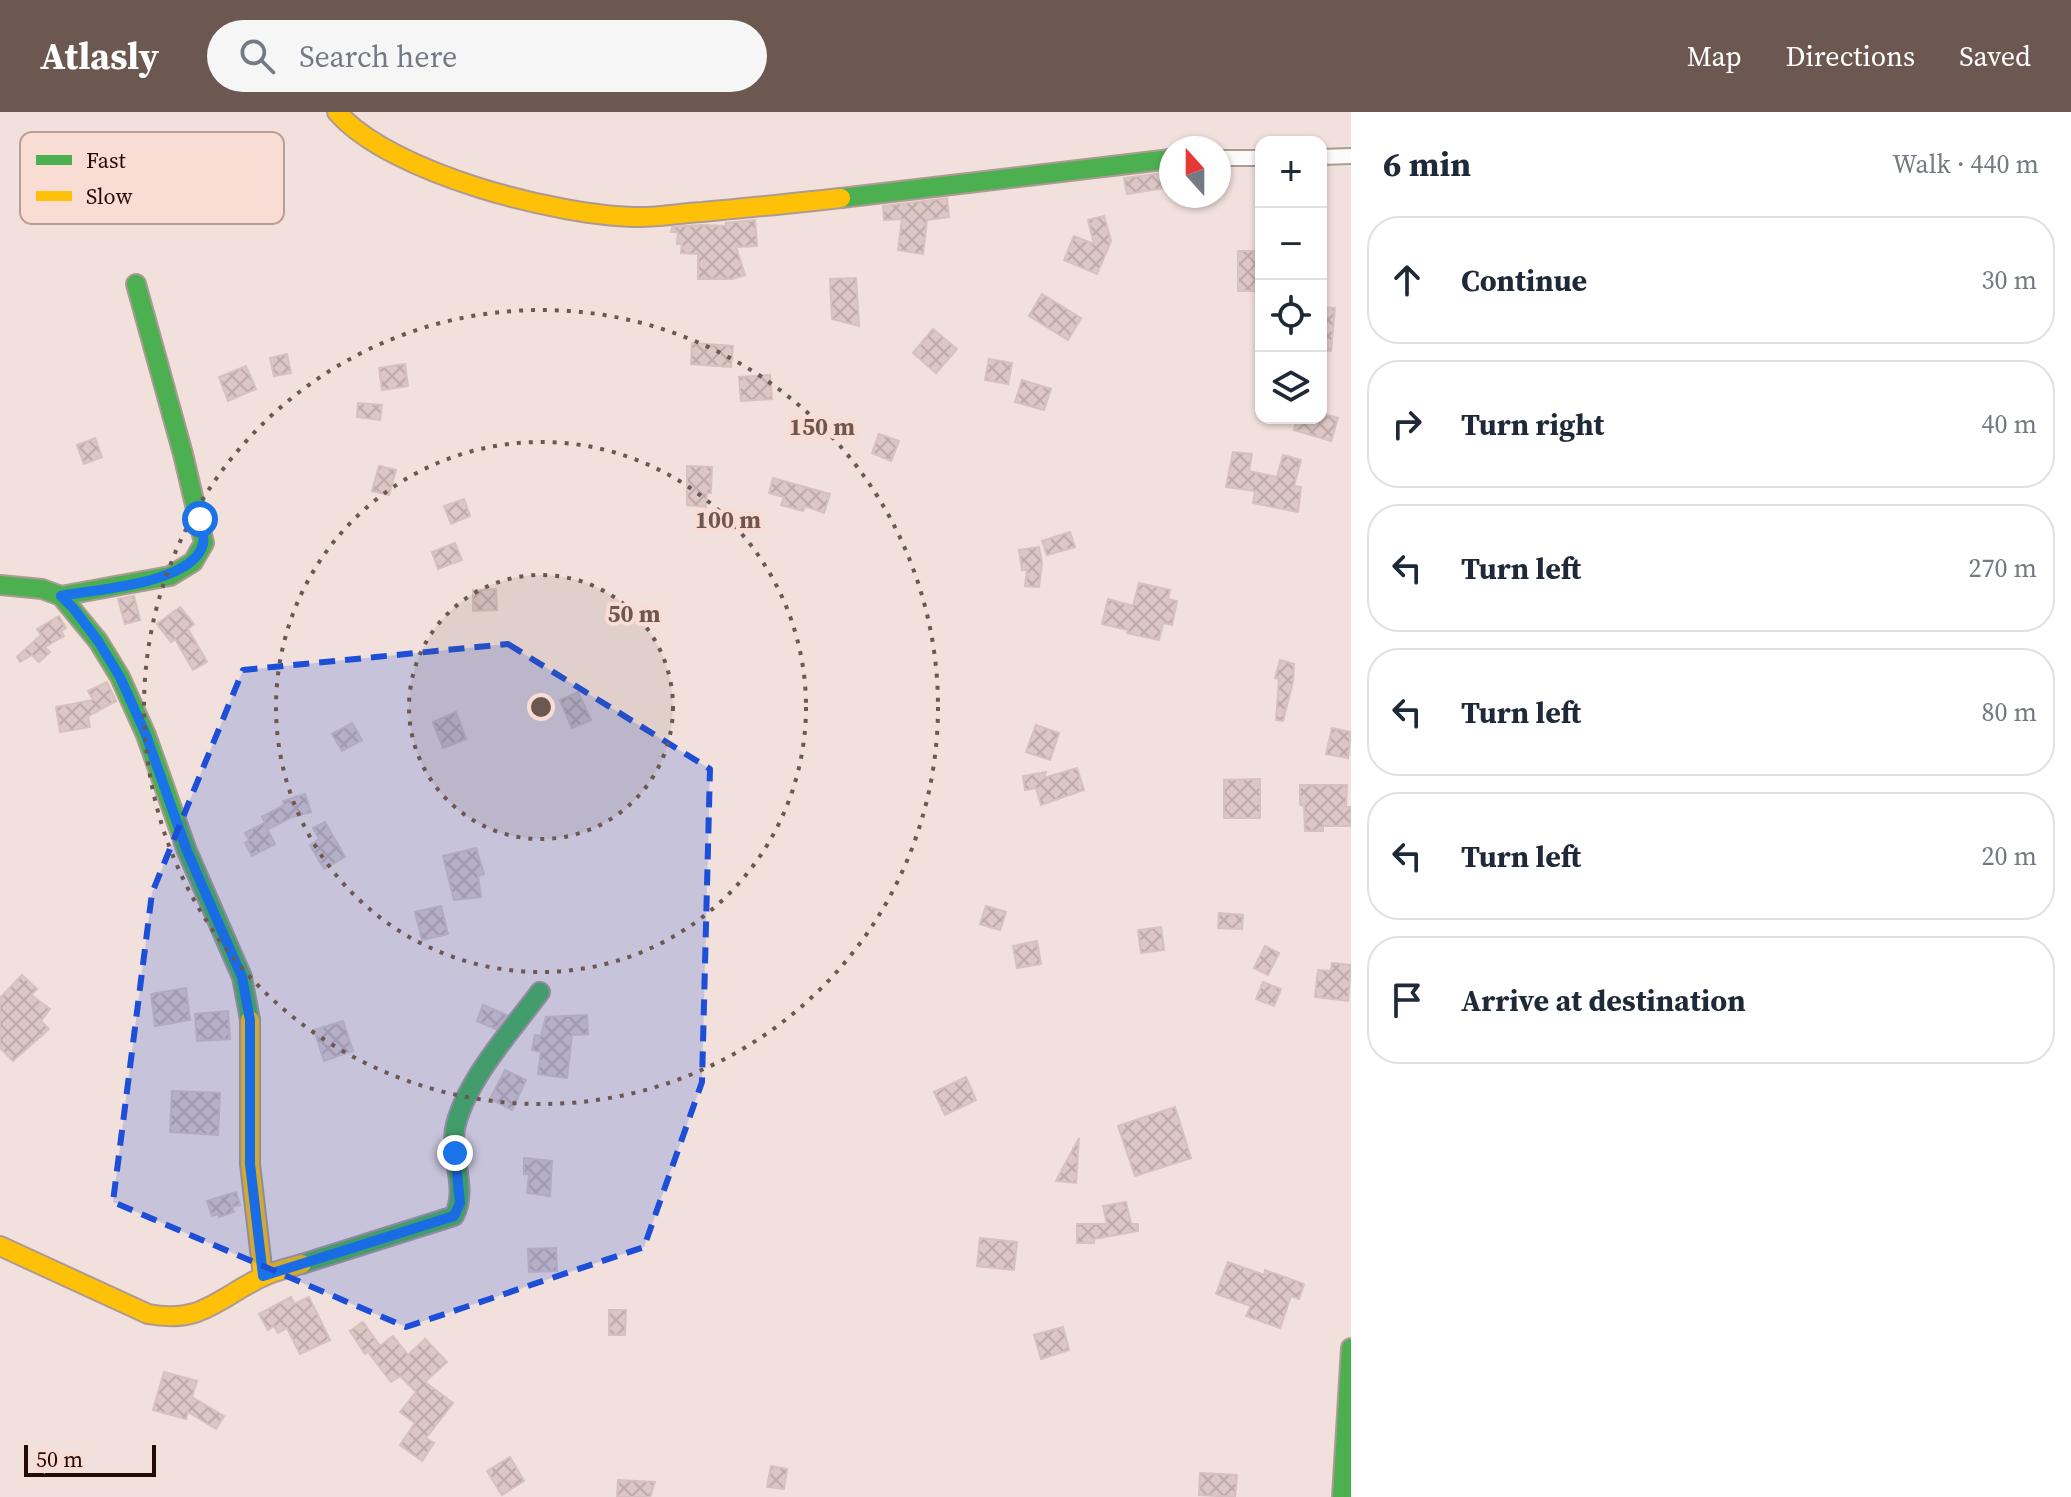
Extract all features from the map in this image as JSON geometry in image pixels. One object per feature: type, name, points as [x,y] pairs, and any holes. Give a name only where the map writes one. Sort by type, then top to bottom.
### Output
[{"type":"street","points":[[337,112],[379,144],[423,167],[490,192],[567,209],[641,217],[777,205],[1159,160]]},
{"type":"street","points":[[1327,157],[1351,156]]},
{"type":"street","points":[[1231,158],[1255,158]]},
{"type":"street","points":[[61,596],[170,576],[193,562],[204,543],[187,467],[136,284]]},
{"type":"street","points":[[0,585],[42,589],[61,596],[98,641],[120,677],[146,735],[187,851],[242,977],[250,1020],[250,1164],[263,1276]]},
{"type":"street","points":[[0,1246],[148,1314],[169,1318],[194,1315],[263,1276],[454,1216],[460,1203],[455,1128],[464,1101],[540,992]]},
{"type":"street","points":[[1342,1497],[1351,1348]]},
{"type":"highlighted area","points":[[508,644],[710,769],[702,1082],[644,1247],[406,1327],[113,1202],[152,893],[243,670]]},
{"type":"building","points":[[1159,174],[1159,189],[1127,194],[1124,178]]},
{"type":"building","points":[[947,198],[949,217],[927,220],[923,254],[898,250],[902,219],[884,220],[883,206]]},
{"type":"building","points":[[1104,216],[1111,241],[1097,274],[1064,260],[1074,236],[1094,244],[1088,220]]},
{"type":"building","points":[[755,220],[757,246],[736,247],[745,275],[732,279],[698,279],[698,254],[681,253],[682,244],[677,244],[678,232],[671,232],[672,227],[726,226],[726,223]]},
{"type":"building","points":[[1238,251],[1255,251],[1255,291],[1238,291]]},
{"type":"building","points":[[856,278],[859,326],[832,319],[830,279]]},
{"type":"building","points":[[1042,294],[1081,318],[1068,340],[1029,316]]},
{"type":"building","points":[[1327,307],[1335,308],[1331,351],[1327,351]]},
{"type":"building","points":[[933,329],[957,349],[936,373],[913,353]]},
{"type":"building","points":[[692,343],[733,346],[731,367],[691,364]]},
{"type":"building","points":[[287,354],[291,373],[274,376],[270,358]]},
{"type":"building","points":[[989,359],[1012,363],[1008,384],[985,380]]},
{"type":"building","points":[[405,364],[408,386],[382,390],[379,368]]},
{"type":"building","points":[[246,366],[256,389],[228,401],[219,377]]},
{"type":"building","points":[[770,375],[772,399],[741,401],[739,377]]},
{"type":"building","points":[[1022,380],[1051,389],[1044,410],[1015,402]]},
{"type":"building","points":[[358,403],[382,405],[380,420],[357,417]]},
{"type":"building","points":[[1327,415],[1338,418],[1331,441],[1294,430],[1296,424],[1327,424]]},
{"type":"building","points":[[879,434],[899,441],[891,461],[872,453]]},
{"type":"building","points":[[95,438],[102,457],[84,464],[77,445]]},
{"type":"building","points":[[1233,452],[1252,454],[1249,471],[1277,477],[1283,455],[1301,460],[1294,486],[1301,487],[1298,512],[1253,503],[1255,491],[1226,487]]},
{"type":"building","points":[[379,466],[396,470],[389,495],[372,491]]},
{"type":"building","points":[[687,466],[712,467],[711,493],[707,493],[706,507],[687,505]]},
{"type":"building","points":[[773,478],[830,494],[824,513],[805,506],[803,511],[781,505],[784,497],[769,493]]},
{"type":"building","points":[[464,499],[470,516],[451,524],[444,506]]},
{"type":"building","points":[[1070,532],[1075,547],[1047,555],[1042,541]]},
{"type":"building","points":[[455,543],[462,560],[438,569],[432,552]]},
{"type":"building","points":[[1039,547],[1042,563],[1039,587],[1025,586],[1027,570],[1022,570],[1019,550]]},
{"type":"building","points":[[1139,583],[1170,590],[1168,599],[1177,601],[1172,625],[1163,623],[1159,640],[1102,624],[1108,599],[1133,606]]},
{"type":"building","points":[[496,589],[497,610],[473,611],[473,590]]},
{"type":"building","points":[[134,596],[140,620],[125,624],[118,599]]},
{"type":"building","points":[[180,607],[194,624],[188,629],[207,662],[193,670],[175,639],[171,642],[157,624]]},
{"type":"building","points":[[59,616],[66,628],[61,631],[64,636],[45,647],[50,652],[39,662],[32,655],[20,662],[17,657],[41,635],[37,629]]},
{"type":"building","points":[[1280,660],[1294,664],[1283,721],[1276,720],[1279,679],[1275,678]]},
{"type":"building","points":[[107,682],[116,701],[88,716],[90,727],[60,732],[56,707],[93,700],[88,691]]},
{"type":"building","points":[[578,692],[591,720],[572,728],[560,700]]},
{"type":"building","points":[[456,712],[466,739],[443,748],[433,722]]},
{"type":"building","points":[[352,723],[362,740],[342,751],[332,734]]},
{"type":"building","points":[[1036,725],[1059,733],[1050,760],[1026,752]]},
{"type":"building","points":[[1332,728],[1351,732],[1348,758],[1326,754]]},
{"type":"building","points":[[1077,768],[1084,790],[1041,805],[1036,788],[1025,790],[1023,776],[1046,772],[1044,778]]},
{"type":"building","points":[[1260,779],[1260,818],[1224,818],[1224,780]]},
{"type":"building","points":[[1300,785],[1347,785],[1346,807],[1351,807],[1351,826],[1323,826],[1323,831],[1305,831]]},
{"type":"building","points":[[305,794],[311,812],[292,817],[269,829],[262,817],[284,805],[283,801]]},
{"type":"building","points":[[325,822],[345,857],[324,869],[310,845],[319,839],[313,828]]},
{"type":"building","points":[[264,823],[275,844],[252,856],[245,843],[249,840],[245,833]]},
{"type":"building","points":[[476,848],[484,874],[478,876],[481,897],[454,900],[443,856]]},
{"type":"building","points":[[441,906],[448,934],[422,940],[415,912]]},
{"type":"building","points":[[986,906],[1006,912],[1000,930],[980,924]]},
{"type":"building","points":[[1219,913],[1243,915],[1242,929],[1218,928]]},
{"type":"building","points":[[1161,927],[1164,950],[1141,953],[1138,930]]},
{"type":"building","points":[[1037,941],[1041,964],[1017,968],[1013,946]]},
{"type":"building","points":[[1265,946],[1279,953],[1268,975],[1254,968]]},
{"type":"building","points":[[1332,963],[1351,965],[1348,1001],[1315,997],[1318,970],[1331,971]]},
{"type":"building","points":[[22,975],[37,989],[31,995],[50,1009],[41,1021],[49,1029],[13,1061],[0,1048],[0,998]]},
{"type":"building","points":[[1263,982],[1281,989],[1274,1006],[1256,999]]},
{"type":"building","points":[[186,988],[190,1020],[155,1026],[151,994]]},
{"type":"building","points":[[483,1005],[507,1015],[496,1029],[477,1021]]},
{"type":"building","points":[[228,1011],[230,1039],[197,1041],[195,1014]]},
{"type":"building","points":[[587,1015],[588,1034],[572,1035],[567,1078],[538,1074],[541,1052],[532,1050],[535,1035],[541,1036],[546,1017]]},
{"type":"building","points":[[343,1021],[353,1051],[324,1061],[314,1030]]},
{"type":"building","points":[[505,1070],[526,1080],[512,1110],[490,1099]]},
{"type":"building","points":[[966,1077],[976,1100],[945,1115],[934,1092]]},
{"type":"building","points":[[172,1091],[220,1093],[218,1135],[170,1132]]},
{"type":"building","points":[[1175,1107],[1191,1158],[1135,1176],[1118,1126]]},
{"type":"building","points":[[1079,1138],[1076,1183],[1056,1181]]},
{"type":"building","points":[[524,1158],[552,1161],[550,1196],[527,1193],[529,1174],[524,1174]]},
{"type":"building","points":[[236,1192],[240,1205],[232,1207],[234,1212],[212,1216],[207,1201]]},
{"type":"building","points":[[1126,1202],[1131,1224],[1138,1224],[1138,1231],[1094,1239],[1094,1243],[1077,1243],[1077,1224],[1107,1224],[1103,1206]]},
{"type":"building","points":[[980,1238],[1017,1242],[1014,1270],[977,1266]]},
{"type":"building","points":[[556,1248],[557,1271],[529,1272],[528,1249]]},
{"type":"building","points":[[1228,1262],[1264,1275],[1265,1270],[1304,1284],[1299,1299],[1291,1296],[1280,1328],[1246,1316],[1251,1306],[1216,1294]]},
{"type":"building","points":[[291,1297],[294,1304],[309,1297],[330,1340],[300,1354],[287,1328],[278,1333],[274,1326],[268,1330],[259,1314]]},
{"type":"building","points":[[609,1310],[626,1310],[625,1335],[609,1335]]},
{"type":"building","points":[[363,1322],[380,1346],[393,1336],[408,1355],[425,1339],[447,1362],[425,1382],[453,1403],[426,1438],[434,1443],[422,1461],[400,1445],[415,1423],[400,1412],[416,1392],[400,1376],[391,1382],[368,1352],[365,1354],[350,1331]]},
{"type":"building","points":[[1063,1327],[1069,1350],[1041,1359],[1034,1335]]},
{"type":"building","points":[[164,1372],[197,1381],[192,1397],[224,1416],[216,1429],[188,1412],[186,1419],[153,1410]]},
{"type":"building","points":[[510,1457],[524,1481],[502,1495],[487,1471]]},
{"type":"building","points":[[771,1466],[787,1469],[784,1489],[767,1487]]},
{"type":"building","points":[[1200,1473],[1237,1475],[1235,1497],[1199,1495]]},
{"type":"building","points":[[618,1480],[655,1482],[650,1497],[617,1497]]},
{"type":"traffic: fast","points":[[841,198],[1159,160]]},
{"type":"traffic: fast","points":[[61,596],[170,576],[193,562],[204,543],[136,284]]},
{"type":"traffic: fast","points":[[0,585],[42,589],[61,596],[98,641],[120,677],[146,735],[187,851],[242,977],[250,1020]]},
{"type":"traffic: fast","points":[[302,1264],[454,1216],[460,1194],[454,1135],[462,1107],[480,1072],[540,992]]},
{"type":"traffic: fast","points":[[1342,1497],[1351,1348]]},
{"type":"traffic: slow","points":[[337,112],[362,134],[396,155],[436,172],[479,188],[567,209],[649,217],[841,198]]},
{"type":"traffic: slow","points":[[250,1020],[250,1164],[263,1276]]},
{"type":"traffic: slow","points":[[0,1246],[148,1314],[166,1316],[195,1313],[265,1276],[302,1264]]},
{"type":"route","points":[[200,519],[204,543],[193,562],[170,576],[61,596],[98,641],[120,677],[146,735],[204,894],[242,977],[250,1020],[250,1164],[263,1276],[454,1216],[460,1203],[455,1153]]}]
